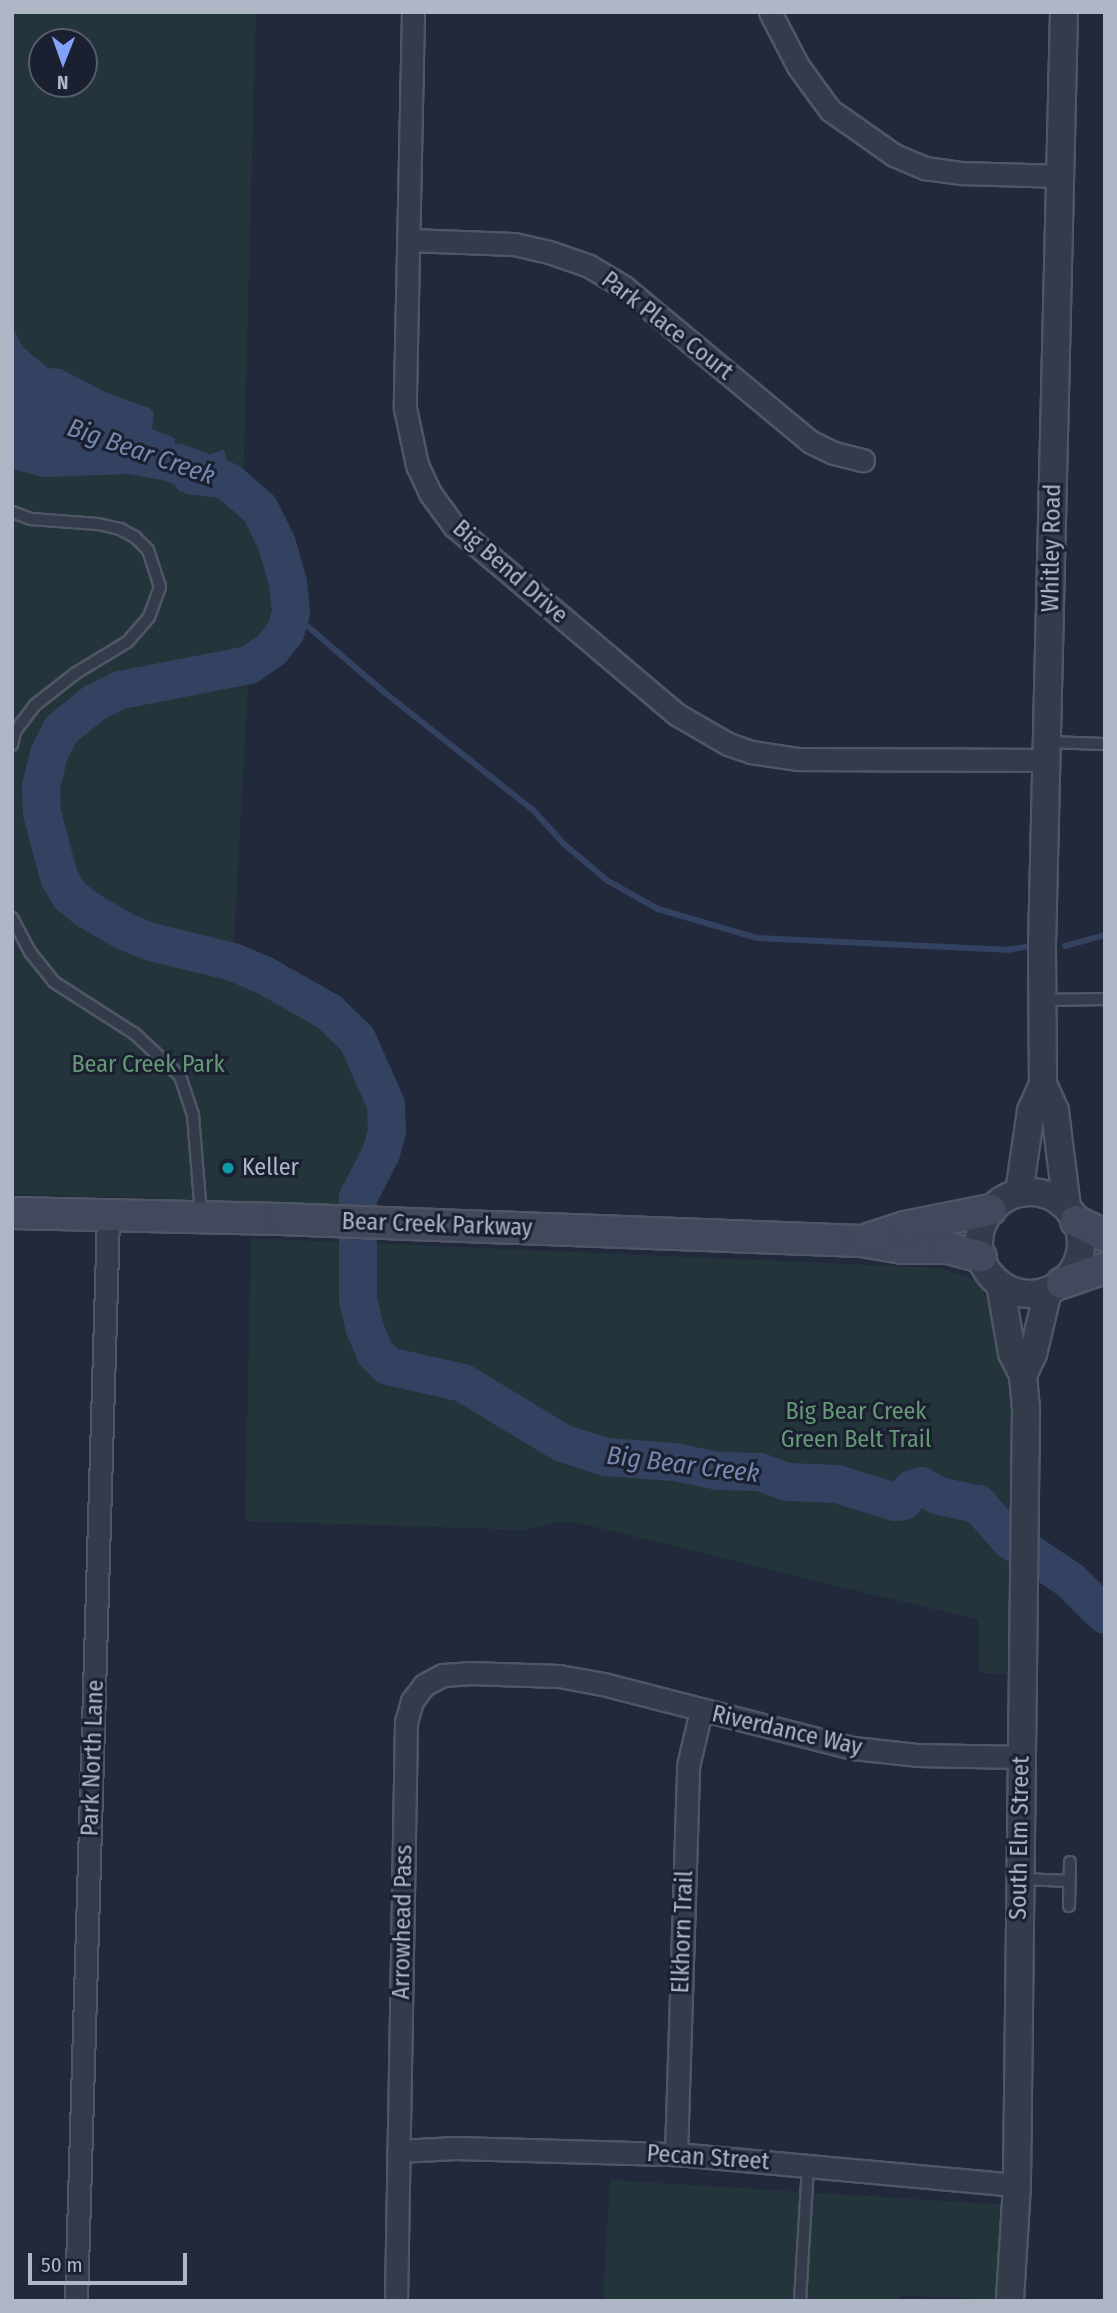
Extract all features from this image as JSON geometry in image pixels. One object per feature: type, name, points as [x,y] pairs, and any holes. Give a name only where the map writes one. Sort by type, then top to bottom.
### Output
[{"type":"main road","name":"Bear Creek Parkway","points":[[861,1241],[905,1227],[990,1210]]},
{"type":"main road","name":"Bear Creek Parkway","points":[[12,1213],[338,1221],[861,1241],[902,1248],[948,1248],[981,1258]]},
{"type":"main road","points":[[1072,1214],[1105,1236]]},
{"type":"main road","points":[[1055,1287],[1105,1268]]},
{"type":"street","name":"Big Bend Drive","points":[[413,12],[405,408],[412,451],[430,493],[454,526],[472,544],[678,715],[706,734],[728,744],[775,757],[1047,751]]},
{"type":"street","points":[[770,12],[799,66],[830,110],[894,155],[925,168],[962,173],[1061,176]]},
{"type":"street","name":"Whitley Road","points":[[1064,12],[1042,1000],[1043,1084],[1055,1111],[1072,1214]]},
{"type":"street","name":"Park Place Court","points":[[409,240],[514,244],[589,266],[624,287],[811,442],[834,453],[863,460]]},
{"type":"street","name":"Whitley Road","points":[[1019,1192],[1031,1111],[1043,1084]]},
{"type":"street","points":[[1019,1192],[1036,1192],[1053,1197],[1072,1214],[1081,1238],[1080,1255],[1073,1270],[1055,1287],[1015,1292],[1000,1284],[988,1272],[981,1258],[978,1241],[981,1225],[990,1210],[1003,1199],[1019,1192]]},
{"type":"street","name":"Park North Lane","points":[[76,2301],[108,1216]]},
{"type":"street","name":"South Elm Street","points":[[1000,1284],[1012,1353],[1023,1375],[1026,1501],[1017,2185],[1010,2301]]},
{"type":"street","name":"South Elm Street","points":[[1023,1375],[1033,1354],[1055,1287]]},
{"type":"street","name":"Arrowhead Pass","points":[[396,2301],[406,1722],[412,1701],[424,1685],[443,1675],[501,1673],[559,1676]]},
{"type":"street","name":"Riverdance Way","points":[[559,1676],[603,1684],[701,1711],[884,1753],[1021,1757]]},
{"type":"street","name":"Elkhorn Trail","points":[[676,2154],[688,1766],[701,1711]]},
{"type":"street","name":"Pecan Street","points":[[398,2151],[456,2148],[676,2154],[1017,2185]]},
{"type":"lane","points":[[12,512],[31,519],[98,524],[120,529],[135,537],[148,550],[160,587],[149,617],[127,642],[76,673],[36,705],[15,732],[12,745]]},
{"type":"lane","points":[[1047,751],[1105,744]]},
{"type":"lane","points":[[12,918],[24,943],[54,982],[135,1034],[180,1076],[193,1115],[201,1217]]},
{"type":"lane","points":[[1042,1000],[1105,999]]},
{"type":"lane","points":[[1069,1906],[1070,1862]]},
{"type":"lane","points":[[1020,1880],[1070,1881]]},
{"type":"lane","points":[[800,2301],[808,2165]]},
{"type":"green space","name":"Bear Creek Park","points":[[12,12],[256,12],[243,492],[260,509],[277,544],[291,612],[286,631],[272,649],[249,665],[233,962],[329,1012],[357,1039],[373,1071],[386,1104],[387,1132],[381,1153],[353,1205],[12,1194]]},
{"type":"green space","name":"Big Bear Creek Green Belt Trail","points":[[251,1238],[941,1268],[979,1282],[998,1325],[1019,1423],[1015,1674],[979,1673],[978,1620],[575,1522],[553,1522],[527,1530],[245,1521]]},
{"type":"green space","points":[[610,2180],[1027,2206],[1021,2301],[899,2295],[898,2301],[603,2301]]},
{"type":"water","points":[[12,326],[23,347],[48,368],[61,369],[107,393],[149,408],[154,412],[152,429],[175,438],[175,446],[180,450],[193,449],[205,457],[224,449],[227,464],[237,469],[219,498],[188,494],[166,481],[130,474],[43,477],[12,469]]},
{"type":"waterway","name":"Big Bear Creek","points":[[179,463],[229,482],[260,509],[277,544],[288,582],[291,612],[286,631],[272,649],[249,665],[120,690],[94,703],[61,730],[49,754],[41,786],[42,813],[59,877],[70,896],[88,910],[126,932],[151,942],[233,962],[264,975],[329,1012],[357,1039],[386,1104],[387,1132],[381,1153],[358,1198],[358,1299],[365,1329],[375,1353],[388,1366],[463,1383],[562,1443],[606,1457],[675,1462],[718,1471],[760,1472],[788,1482],[837,1484],[895,1502],[903,1501],[912,1489],[921,1486],[939,1496],[978,1504],[1010,1540],[1070,1580],[1105,1615]]},
{"type":"waterway","points":[[291,612],[384,692],[533,810],[564,844],[608,881],[658,909],[757,938],[1007,950],[1026,947]]},
{"type":"waterway","points":[[1065,946],[1105,935]]},
{"type":"place","name":"Keller","points":[[228,1168]]}]
